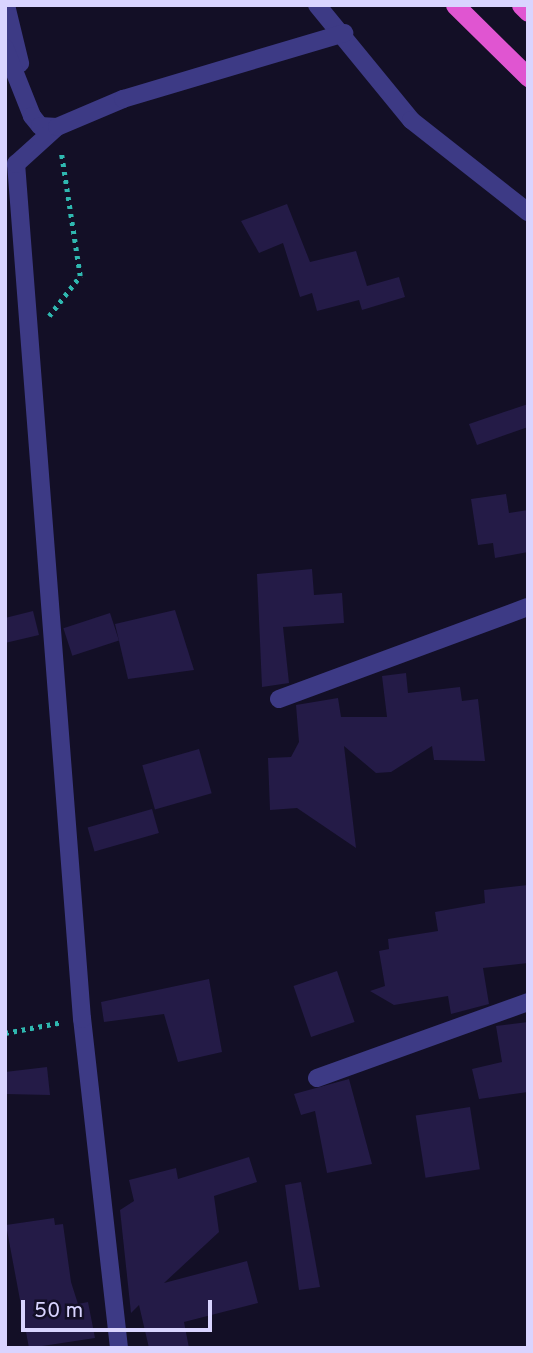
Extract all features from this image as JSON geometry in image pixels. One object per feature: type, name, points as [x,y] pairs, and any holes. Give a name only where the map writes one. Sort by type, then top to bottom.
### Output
[{"type":"highway","points":[[454,5],[528,77]]},
{"type":"highway","points":[[521,5],[528,12]]},
{"type":"street","points":[[6,5],[20,88]]},
{"type":"street","points":[[317,5],[344,33],[411,120],[528,212]]},
{"type":"street","points":[[120,1348],[82,1019],[16,164],[57,127],[124,99],[344,33]]},
{"type":"street","points":[[5,48],[20,88],[40,126],[57,127]]},
{"type":"street","points":[[279,699],[528,607]]},
{"type":"street","points":[[317,1078],[528,1002]]},
{"type":"path","points":[[30,348],[80,276],[57,127]]},
{"type":"path","points":[[5,1033],[82,1019]]},
{"type":"building","points":[[287,204],[310,262],[356,251],[367,286],[399,277],[405,297],[362,310],[359,300],[317,311],[312,293],[300,297],[283,243],[259,253],[241,221]]},
{"type":"building","points":[[528,404],[528,427],[477,445],[469,424]]},
{"type":"building","points":[[506,494],[509,513],[528,510],[528,552],[495,558],[493,543],[478,545],[471,499]]},
{"type":"building","points":[[312,569],[314,595],[342,593],[344,623],[283,627],[289,683],[262,687],[257,574]]},
{"type":"building","points":[[175,610],[194,670],[128,679],[115,624]]},
{"type":"building","points":[[33,611],[39,635],[5,643],[5,618]]},
{"type":"building","points":[[110,613],[119,641],[72,656],[63,628]]},
{"type":"building","points":[[406,673],[408,693],[460,687],[462,701],[478,699],[485,761],[434,760],[432,746],[391,772],[376,773],[344,746],[356,848],[297,808],[270,810],[268,758],[291,757],[299,742],[296,705],[338,698],[341,717],[387,717],[382,676]]},
{"type":"building","points":[[199,749],[212,793],[155,809],[142,765]]},
{"type":"building","points":[[152,809],[159,833],[94,851],[88,827]]},
{"type":"building","points":[[528,885],[528,963],[483,968],[489,1004],[451,1014],[448,996],[394,1005],[370,991],[385,986],[379,951],[389,949],[388,939],[438,931],[435,912],[485,903],[484,890]]},
{"type":"building","points":[[337,971],[355,1022],[311,1037],[294,986]]},
{"type":"building","points":[[209,979],[222,1052],[178,1062],[164,1014],[104,1022],[101,1002]]},
{"type":"building","points":[[528,1022],[528,1092],[479,1099],[472,1069],[502,1062],[496,1026]]},
{"type":"building","points":[[47,1067],[50,1095],[5,1094],[5,1072]]},
{"type":"building","points":[[349,1079],[372,1164],[327,1173],[315,1111],[301,1115],[294,1094]]},
{"type":"building","points":[[470,1107],[480,1169],[426,1178],[416,1116]]},
{"type":"building","points":[[249,1157],[257,1182],[214,1196],[219,1232],[164,1283],[247,1261],[258,1303],[184,1322],[189,1348],[149,1348],[139,1305],[131,1313],[120,1210],[134,1201],[129,1180],[176,1168],[178,1179]]},
{"type":"building","points":[[301,1182],[320,1287],[299,1290],[285,1185]]},
{"type":"building","points":[[54,1218],[55,1225],[63,1224],[71,1282],[78,1304],[88,1302],[95,1338],[29,1348],[6,1225]]}]
